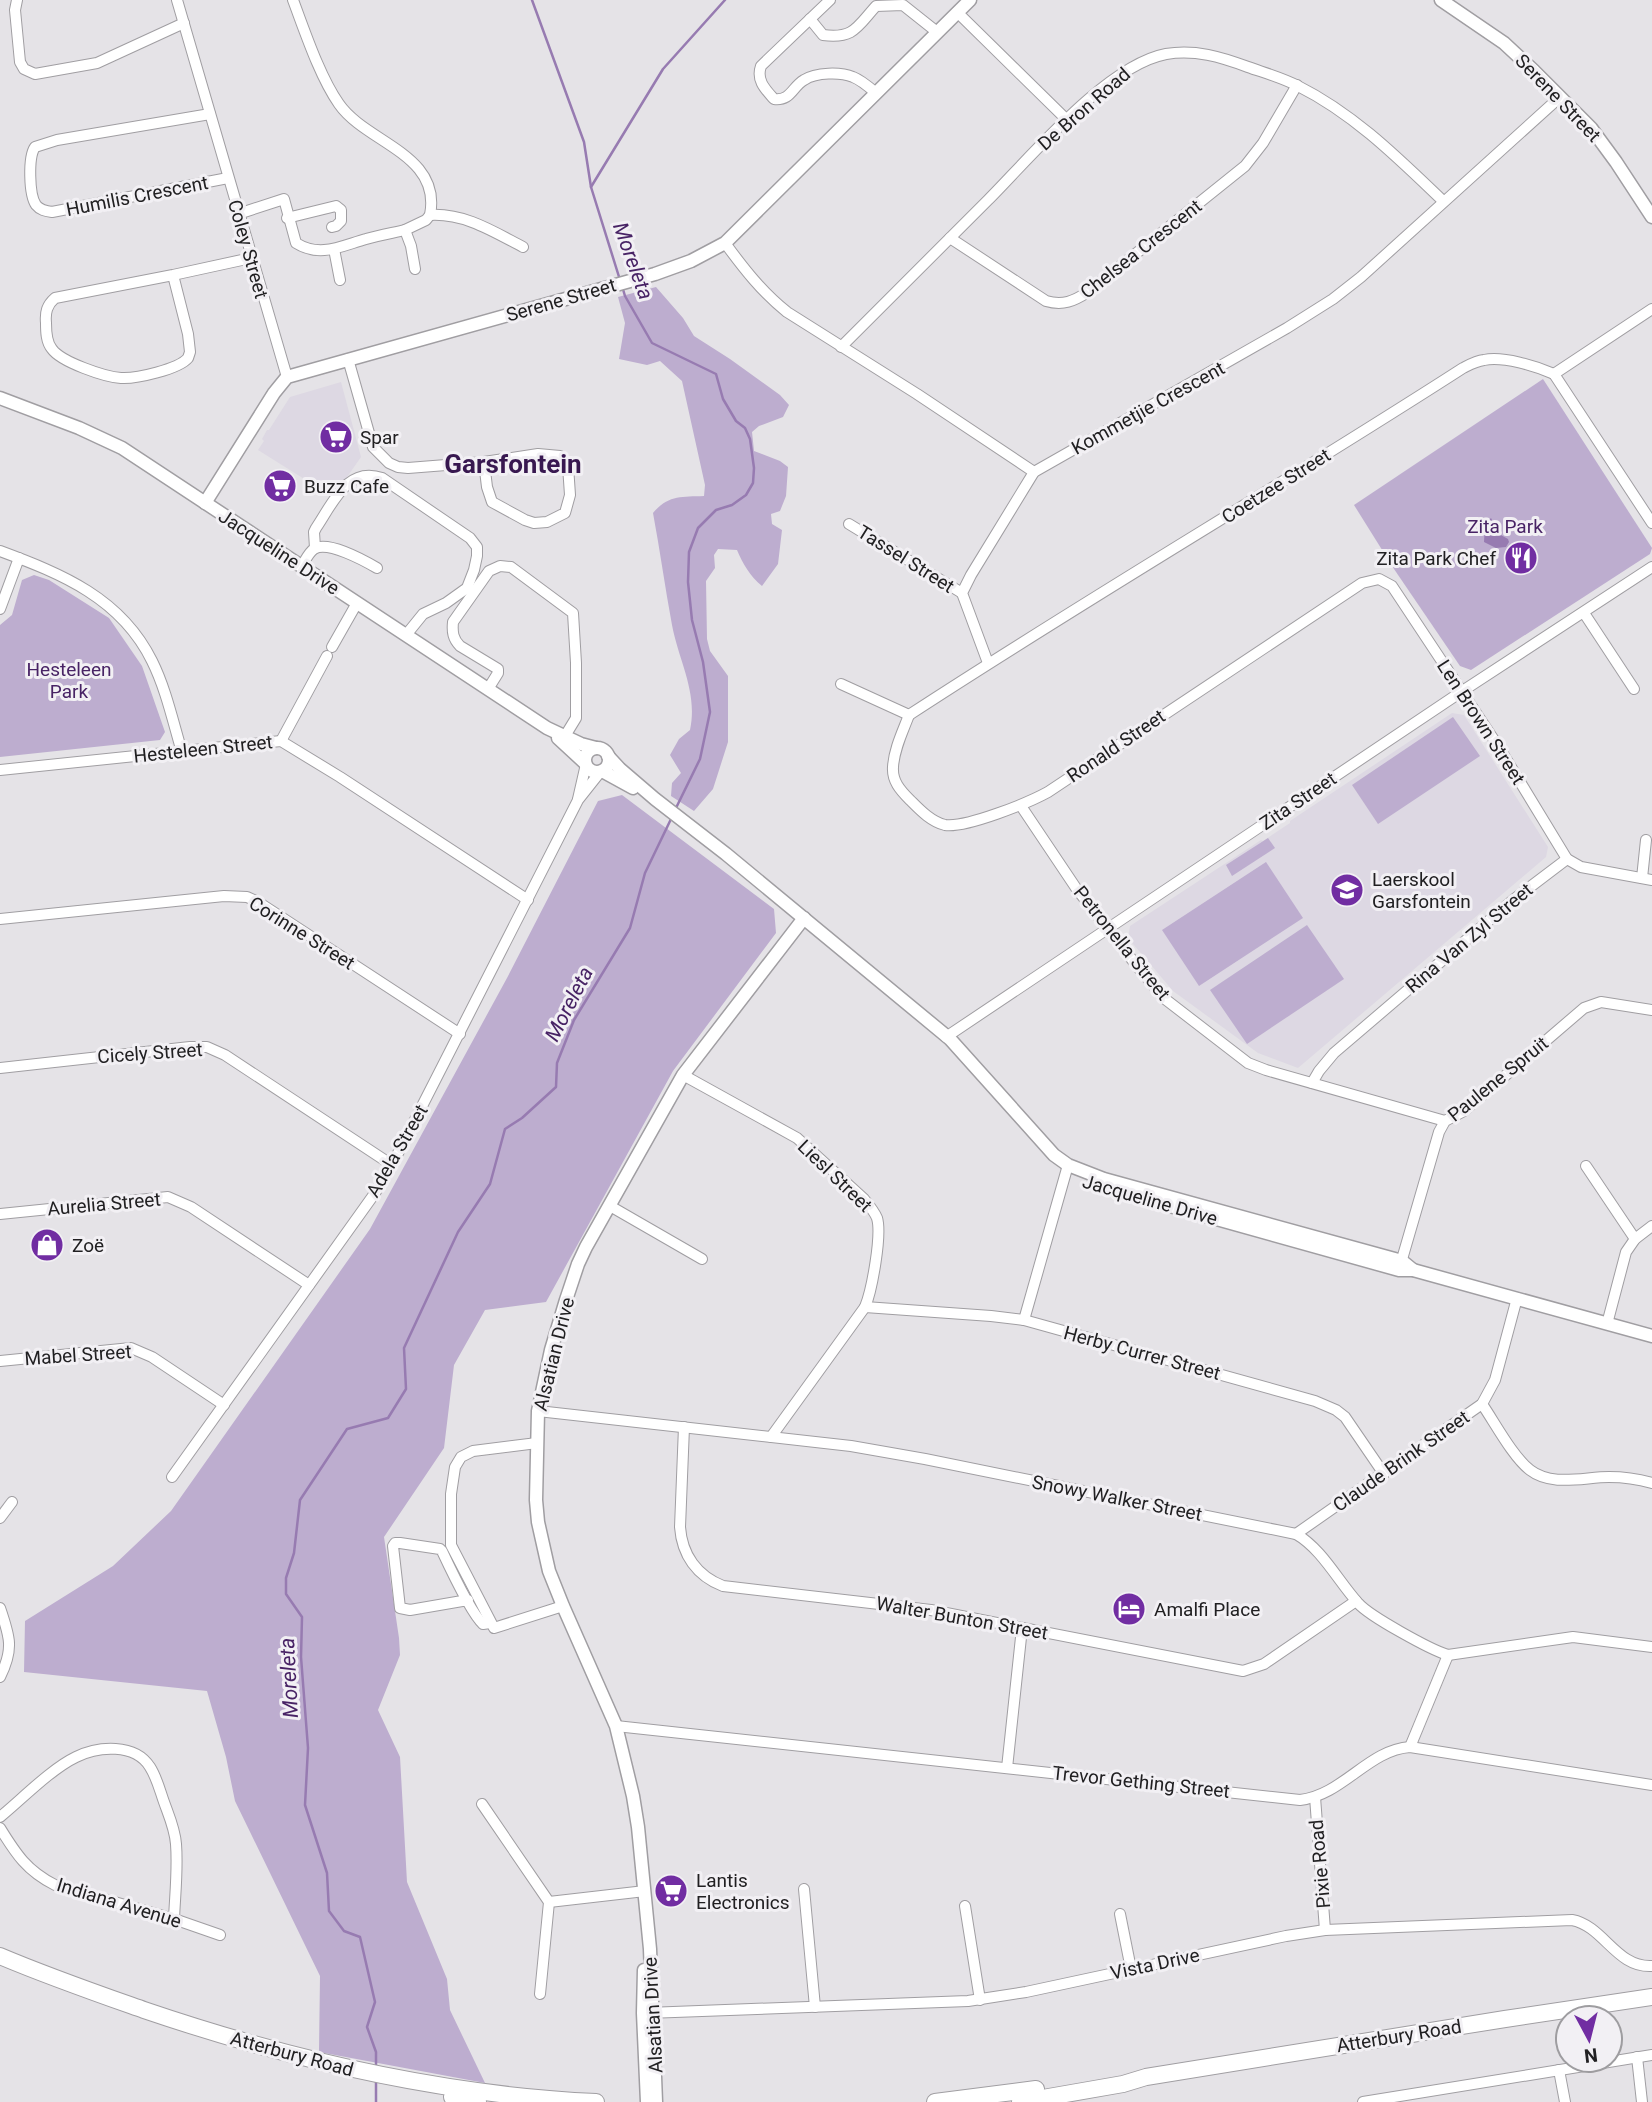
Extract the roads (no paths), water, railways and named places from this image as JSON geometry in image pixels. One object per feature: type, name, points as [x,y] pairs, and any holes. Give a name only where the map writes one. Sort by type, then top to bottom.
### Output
[{"type":"main road","name":"Atterbury Road","points":[[0,1956],[192,2026],[346,2073]]},
{"type":"main road","name":"Atterbury Road","points":[[0,1967],[225,2047],[408,2084],[596,2102]]},
{"type":"main road","name":"Atterbury Road","points":[[934,2102],[1104,2079],[1146,2077],[1652,1997]]},
{"type":"main road","name":"Atterbury Road","points":[[1020,2102],[1123,2084],[1146,2077]]},
{"type":"main road","name":"Atterbury Road","points":[[408,2084],[478,2102]]},
{"type":"street","points":[[17,0],[15,10],[20,62],[24,69],[35,74],[97,63],[184,23]]},
{"type":"street","name":"Coley Street","points":[[177,0],[287,377]]},
{"type":"street","points":[[238,214],[284,200],[296,243],[309,250],[326,251],[405,230],[426,220],[430,215],[429,187],[421,169],[349,117],[337,102],[313,53],[293,0]]},
{"type":"street","points":[[830,0],[761,66],[759,71],[763,87],[774,99],[781,99],[788,97],[803,80],[813,76],[839,74],[854,77],[876,93]]},
{"type":"street","name":"Serene Street","points":[[287,377],[655,274],[691,261],[725,243],[970,0]]},
{"type":"street","name":"Serene Street","points":[[1441,0],[1503,43],[1560,97],[1600,139],[1652,217]]},
{"type":"street","points":[[810,19],[823,35],[845,36],[876,6],[903,5],[937,32]]},
{"type":"street","points":[[957,12],[1067,120]]},
{"type":"street","name":"De Bron Road","points":[[841,347],[1067,120],[1119,75],[1135,65],[1164,54],[1188,52],[1219,57],[1297,85],[1364,128],[1443,201]]},
{"type":"street","name":"Chelsea Crescent","points":[[950,238],[1046,302],[1064,304],[1075,300],[1245,166],[1263,143],[1297,85]]},
{"type":"street","name":"Kommetjie Crescent","points":[[1034,472],[1244,354],[1328,303],[1361,277],[1560,97]]},
{"type":"street","name":"Humilis Crescent","points":[[211,114],[35,147],[30,160],[34,201],[38,207],[52,212],[228,178]]},
{"type":"street","points":[[287,218],[336,206],[341,210],[341,221],[332,227]]},
{"type":"street","points":[[430,215],[448,215],[480,224],[523,247]]},
{"type":"street","points":[[405,230],[415,269]]},
{"type":"street","points":[[725,243],[749,277],[787,312],[1034,472],[962,593],[988,663]]},
{"type":"street","points":[[334,249],[340,280]]},
{"type":"street","points":[[173,275],[190,346],[188,358],[180,365],[135,377],[118,378],[72,362],[51,349],[45,314],[50,302],[55,299],[251,258]]},
{"type":"street","points":[[1652,309],[1554,374],[1652,523]]},
{"type":"street","points":[[348,359],[373,447],[389,463],[408,468],[538,454],[560,456],[568,466],[570,495],[565,513],[552,521],[534,523],[496,505],[490,498],[484,461]]},
{"type":"street","name":"Coetzee Street","points":[[909,715],[988,663],[1463,368],[1484,359],[1492,359],[1533,366],[1554,374]]},
{"type":"street","points":[[205,503],[274,393],[287,377]]},
{"type":"street","name":"Jacqueline Drive","points":[[0,398],[104,439],[128,452],[547,728],[585,763]]},
{"type":"street","points":[[302,567],[315,548],[316,528],[345,485],[352,478],[371,474],[382,478],[470,538],[477,547],[474,570],[467,588],[446,603],[423,614],[406,635]]},
{"type":"street","name":"Tassel Street","points":[[849,524],[962,593]]},
{"type":"street","points":[[315,548],[323,546],[342,552],[377,568]]},
{"type":"street","points":[[0,551],[53,571],[113,608],[126,622],[140,640],[156,670],[182,752]]},
{"type":"street","points":[[0,609],[19,558]]},
{"type":"street","points":[[488,689],[498,669],[456,642],[453,622],[489,571],[506,566],[572,613],[576,718],[565,736]]},
{"type":"street","name":"Zita Street","points":[[946,1037],[1461,692],[1652,568]]},
{"type":"street","name":"Ronald Street","points":[[909,715],[893,765],[895,783],[934,821],[947,825],[966,822],[1021,806],[1048,792],[1362,583],[1379,579],[1392,586]]},
{"type":"street","name":"Len Brown Street","points":[[1392,586],[1500,749],[1567,859]]},
{"type":"street","points":[[281,741],[356,603]]},
{"type":"street","points":[[1584,613],[1634,689]]},
{"type":"street","points":[[841,684],[909,715]]},
{"type":"street","name":"Jacqueline Drive","points":[[547,728],[596,748]]},
{"type":"street","name":"Hesteleen Street","points":[[0,770],[281,741],[528,900]]},
{"type":"street","points":[[596,748],[603,750],[608,756],[607,766],[602,771],[593,772],[585,763],[589,752],[596,748]]},
{"type":"street","name":"Jacqueline Drive","points":[[608,756],[627,776],[804,918],[946,1037],[949,1046],[1044,1158],[1067,1169],[1413,1270],[1652,1336]]},
{"type":"street","name":"Adela Street","points":[[578,800],[585,763]]},
{"type":"street","name":"Jacqueline Drive","points":[[602,771],[660,803]]},
{"type":"street","name":"Adela Street","points":[[172,1477],[393,1165],[578,800],[602,771]]},
{"type":"street","name":"Petronella Street","points":[[1021,806],[1076,888],[1165,999],[1225,1046],[1248,1063],[1273,1073],[1445,1121]]},
{"type":"street","points":[[1567,859],[1581,867],[1647,879],[1646,840]]},
{"type":"street","name":"Rina Van Zyl Street","points":[[1312,1083],[1334,1053],[1513,900],[1567,859]]},
{"type":"street","name":"Corinne Street","points":[[0,919],[237,895],[247,897],[460,1034]]},
{"type":"street","name":"Alsatian Drive","points":[[647,2102],[647,1927],[634,1796],[616,1726],[550,1571],[538,1522],[536,1500],[538,1411],[551,1350],[573,1277],[586,1247],[683,1074],[804,918]]},
{"type":"street","name":"Paulene Spruit","points":[[1400,1266],[1439,1132],[1445,1121],[1466,1109],[1584,1008],[1601,1002],[1652,1010]]},
{"type":"street","name":"Cicely Street","points":[[0,1068],[207,1047],[225,1055],[393,1165]]},
{"type":"street","name":"Liesl Street","points":[[683,1074],[797,1138],[872,1209],[878,1220],[871,1284],[865,1307],[771,1437]]},
{"type":"street","points":[[1586,1166],[1634,1240]]},
{"type":"street","points":[[1024,1320],[1067,1169]]},
{"type":"street","name":"Aurelia Street","points":[[0,1214],[168,1197],[191,1206],[309,1285]]},
{"type":"street","points":[[610,1206],[702,1259]]},
{"type":"street","points":[[1607,1324],[1625,1256],[1634,1240],[1652,1226]]},
{"type":"street","name":"Claude Brink Street","points":[[1296,1534],[1482,1404],[1495,1380],[1517,1298]]},
{"type":"street","name":"Herby Currer Street","points":[[865,1307],[1024,1320],[1325,1404],[1345,1417],[1384,1474]]},
{"type":"street","name":"Mabel Street","points":[[0,1361],[131,1348],[152,1357],[223,1405]]},
{"type":"street","points":[[1482,1404],[1527,1468],[1537,1474],[1554,1480],[1624,1478],[1652,1483]]},
{"type":"street","name":"Snowy Walker Street","points":[[538,1411],[851,1446],[1296,1534]]},
{"type":"street","name":"Walter Bunton Street","points":[[684,1427],[681,1535],[692,1564],[708,1579],[723,1586],[902,1606],[1243,1671],[1264,1664],[1356,1601]]},
{"type":"street","points":[[494,1626],[451,1545],[451,1494],[455,1467],[461,1457],[473,1451],[537,1443]]},
{"type":"street","points":[[0,1518],[12,1502]]},
{"type":"street","points":[[1296,1534],[1312,1546],[1363,1608],[1448,1655],[1573,1637],[1652,1647]]},
{"type":"street","points":[[468,1600],[410,1610],[401,1608],[393,1546],[395,1543],[440,1549],[468,1600],[477,1618],[483,1624],[494,1626],[563,1606]]},
{"type":"street","points":[[0,1608],[10,1643],[8,1661],[0,1677]]},
{"type":"street","points":[[1007,1768],[1022,1628]]},
{"type":"street","points":[[1410,1747],[1448,1655]]},
{"type":"street","name":"Trevor Gething Street","points":[[616,1726],[1300,1800],[1329,1791],[1389,1751],[1410,1747],[1652,1785]]},
{"type":"street","points":[[0,1817],[74,1758],[105,1749],[118,1749],[137,1755],[150,1766],[174,1832],[177,1853],[174,1919]]},
{"type":"street","name":"Pixie Road","points":[[1315,1797],[1325,1930]]},
{"type":"street","points":[[482,1804],[549,1902],[540,1994]]},
{"type":"street","name":"Indiana Avenue","points":[[0,1828],[23,1862],[40,1878],[220,1935]]},
{"type":"street","points":[[804,1889],[815,2007]]},
{"type":"street","points":[[549,1902],[645,1891]]},
{"type":"street","points":[[965,1906],[980,2000]]},
{"type":"street","points":[[1120,1914],[1131,1969]]},
{"type":"street","name":"Vista Drive","points":[[648,2013],[980,2000],[1325,1930],[1572,1920],[1592,1929],[1632,1964],[1652,1966]]},
{"type":"street","name":"Alsatian Drive","points":[[648,2013],[656,2102]]},
{"type":"street","points":[[1624,2059],[1652,2055]]},
{"type":"street","points":[[1637,2057],[1642,2102]]},
{"type":"street","points":[[1363,2102],[1554,2071]]},
{"type":"street","points":[[1560,2074],[1565,2102]]},
{"type":"street","points":[[1641,2086],[1652,2085]]},
{"type":"waterway","name":"Moreleta","points":[[532,0],[584,142],[591,187],[620,280]]},
{"type":"waterway","points":[[591,187],[663,69],[725,0]]},
{"type":"waterway","name":"Moreleta","points":[[622,286],[652,343],[716,374],[723,399],[750,439],[754,468],[753,483],[746,495],[732,505],[716,510],[698,528],[689,552],[688,582],[692,620],[703,662],[710,712],[700,759],[675,810]]},
{"type":"waterway","name":"Moreleta","points":[[376,2066],[376,2052],[367,2027],[375,2002],[360,1937],[344,1931],[329,1911],[327,1873],[305,1805],[308,1748],[301,1657],[302,1617],[286,1594],[286,1578],[294,1553],[300,1500],[347,1429],[388,1418],[406,1389],[404,1348],[458,1232],[490,1184],[505,1129],[522,1118],[556,1087],[557,1063],[574,1020],[630,928],[645,873],[671,819]]},
{"type":"waterway","name":"Moreleta","points":[[376,2080],[376,2102]]},
{"type":"place","name":"Spar","points":[[336,437]]},
{"type":"place","name":"Buzz Cafe","points":[[280,486]]},
{"type":"place","name":"Zita Park Chef","points":[[1521,558]]},
{"type":"place","name":"Laerskool Garsfontein","points":[[1347,890]]},
{"type":"place","name":"Zoë","points":[[47,1245]]},
{"type":"place","name":"Amalfi Place","points":[[1129,1609]]},
{"type":"place","name":"Lantis Electronics","points":[[671,1891]]},
{"type":"district","name":"Garsfontein","points":[[513,464]]},
{"type":"park label","name":"Zita Park","points":[[1505,526]]},
{"type":"park label","name":"Hesteleen Park","points":[[69,680]]}]
